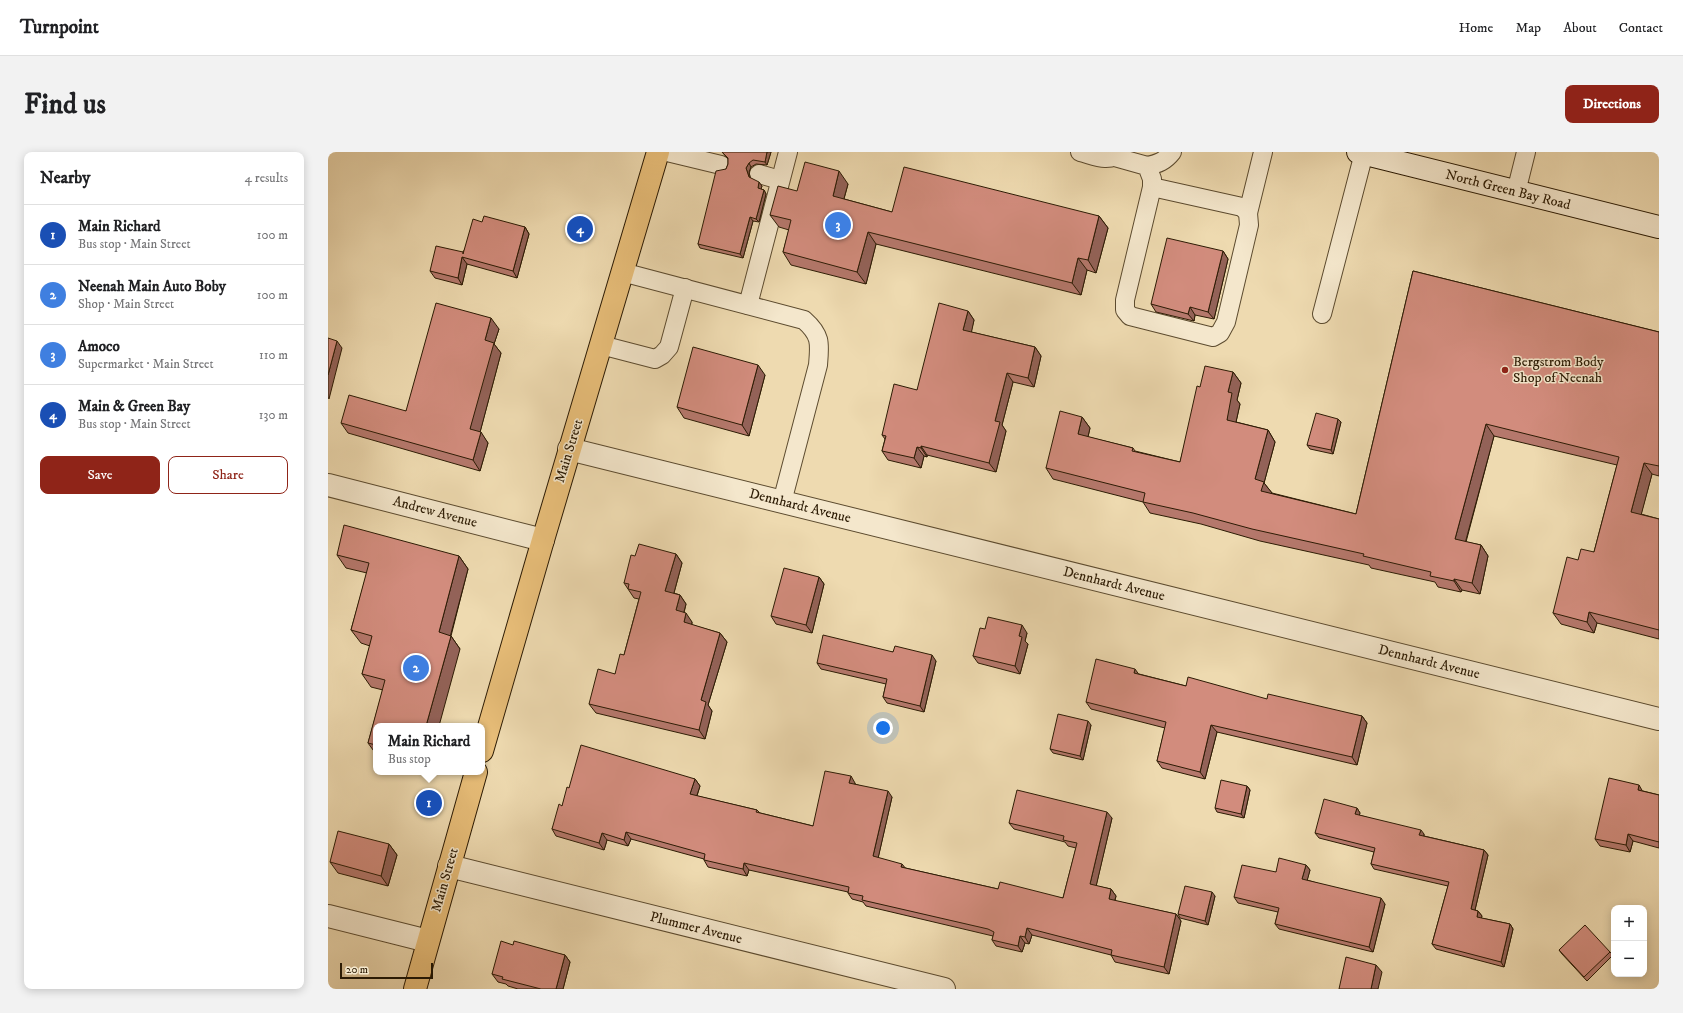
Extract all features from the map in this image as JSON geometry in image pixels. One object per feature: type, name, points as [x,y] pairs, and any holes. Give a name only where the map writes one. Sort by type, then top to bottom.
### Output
[{"type":"main road","name":"Main Street","points":[[485,742],[658,152]]},
{"type":"main road","name":"Main Street","points":[[415,989],[475,775]]},
{"type":"street","name":"North Green Bay Road","points":[[1361,153],[1659,227]]},
{"type":"street","name":"Dennhardt Avenue","points":[[570,449],[1659,719]]},
{"type":"street","name":"Andrew Avenue","points":[[328,485],[543,540]]},
{"type":"street","name":"Plummer Avenue","points":[[449,866],[944,989]]},
{"type":"street","points":[[328,916],[428,941]]},
{"type":"lane","points":[[667,152],[721,165]]},
{"type":"lane","points":[[748,305],[788,152]]},
{"type":"lane","points":[[1080,152],[1109,159],[1117,155],[1147,166],[1157,164],[1167,159],[1172,152]]},
{"type":"lane","points":[[1147,166],[1152,179],[1152,187],[1125,300],[1125,310],[1130,316],[1214,337],[1220,333],[1226,322],[1249,225],[1248,213],[1263,152]]},
{"type":"lane","points":[[1516,192],[1526,152]]},
{"type":"lane","points":[[1322,314],[1361,153]]},
{"type":"lane","points":[[759,174],[780,180]]},
{"type":"lane","points":[[1152,187],[1242,207],[1248,213]]},
{"type":"lane","points":[[622,272],[804,320],[815,329],[820,343],[818,364],[782,502]]},
{"type":"lane","points":[[601,345],[655,359],[662,355],[669,348],[685,288]]},
{"type":"building","points":[[722,152],[767,152],[765,162],[753,160],[746,168],[749,177],[759,182],[758,188],[764,190],[756,219],[750,217],[740,254],[698,244],[716,171],[726,169],[728,164],[728,158]]},
{"type":"building","points":[[805,162],[839,171],[833,196],[892,212],[904,167],[1099,216],[1088,260],[1078,258],[1072,283],[868,232],[857,272],[783,252],[791,220],[770,215],[778,186],[797,191]]},
{"type":"building","points":[[484,216],[525,227],[513,271],[462,257],[458,278],[430,271],[436,246],[463,252],[463,254],[473,219],[482,222]]},
{"type":"building","points":[[1167,238],[1223,251],[1208,312],[1190,307],[1188,314],[1151,304]]},
{"type":"building","points":[[1413,271],[1659,332],[1659,466],[1644,463],[1631,512],[1659,519],[1659,630],[1589,612],[1587,622],[1553,613],[1567,557],[1578,560],[1581,549],[1594,552],[1619,457],[1486,424],[1455,539],[1481,545],[1472,583],[1430,576],[1431,572],[1363,556],[1364,554],[1252,529],[1193,513],[1143,502],[1145,493],[1046,468],[1060,411],[1082,417],[1078,434],[1133,448],[1132,451],[1180,462],[1197,386],[1200,387],[1205,366],[1233,372],[1228,392],[1232,393],[1227,420],[1268,430],[1255,479],[1264,482],[1261,491],[1356,514]]},
{"type":"building","points":[[436,303],[491,318],[485,340],[494,343],[470,429],[481,432],[473,460],[341,423],[349,395],[406,411]]},
{"type":"building","points":[[939,303],[968,311],[963,330],[1035,347],[1028,378],[1007,373],[995,421],[1000,422],[989,463],[921,446],[921,448],[917,447],[914,458],[882,451],[886,436],[882,435],[894,384],[917,390]]},
{"type":"building","points":[[328,338],[337,341],[328,375]]},
{"type":"building","points":[[693,347],[758,365],[742,425],[677,407]]},
{"type":"building","points":[[1316,413],[1338,419],[1331,450],[1307,445]]},
{"type":"building","points":[[344,525],[459,556],[439,632],[451,636],[427,723],[373,723],[385,680],[362,674],[372,636],[351,630],[369,563],[337,555]]},
{"type":"building","points":[[639,544],[676,554],[665,591],[680,595],[676,610],[686,613],[684,622],[720,633],[701,700],[706,702],[699,730],[589,704],[598,669],[615,674],[620,654],[624,655],[641,592],[628,589],[629,584],[624,583],[631,555],[635,556]]},
{"type":"building","points":[[784,568],[819,577],[806,625],[771,616]]},
{"type":"building","points":[[988,617],[1022,625],[1019,636],[1022,637],[1015,666],[973,656],[980,628],[985,629]]},
{"type":"building","points":[[823,635],[893,652],[895,646],[932,655],[920,706],[883,697],[887,679],[817,663]]},
{"type":"building","points":[[1096,659],[1135,669],[1134,673],[1186,686],[1188,677],[1267,699],[1268,694],[1362,716],[1352,757],[1211,725],[1200,772],[1157,761],[1166,722],[1086,702]]},
{"type":"building","points":[[1058,714],[1088,721],[1080,756],[1050,749]]},
{"type":"building","points":[[373,724],[373,744],[368,743]]},
{"type":"building","points":[[581,745],[695,779],[690,794],[757,810],[756,812],[813,826],[825,771],[851,776],[849,783],[888,791],[873,856],[902,864],[901,867],[998,889],[1000,882],[1063,898],[1077,843],[1063,840],[1064,836],[1009,823],[1017,790],[1107,812],[1090,884],[1111,889],[1109,899],[1176,914],[1164,967],[1111,955],[1112,950],[1027,928],[1025,937],[1020,936],[1018,946],[992,940],[994,932],[988,929],[862,900],[863,896],[848,893],[849,887],[744,863],[743,869],[704,860],[705,854],[626,832],[624,840],[602,833],[599,843],[552,829],[559,804],[562,806],[567,787],[569,788]]},
{"type":"building","points":[[1609,778],[1639,785],[1638,790],[1659,795],[1659,842],[1628,834],[1626,845],[1595,839]]},
{"type":"building","points":[[1221,780],[1247,786],[1241,814],[1215,808]]},
{"type":"building","points":[[1324,799],[1357,808],[1355,814],[1421,830],[1419,835],[1484,850],[1471,909],[1478,911],[1477,917],[1510,924],[1501,962],[1432,944],[1449,882],[1371,864],[1375,848],[1315,833]]},
{"type":"building","points":[[338,831],[389,844],[381,876],[330,862]]},
{"type":"building","points":[[1279,858],[1306,865],[1302,879],[1381,898],[1369,947],[1275,924],[1279,908],[1234,897],[1242,865],[1276,872]]},
{"type":"building","points":[[1185,886],[1212,892],[1205,921],[1178,914]]},
{"type":"building","points":[[1585,925],[1610,952],[1584,977],[1559,950]]},
{"type":"building","points":[[501,941],[513,945],[514,941],[565,955],[556,989],[541,989],[502,979],[503,977],[492,974]]},
{"type":"building","points":[[1346,957],[1376,965],[1371,989],[1339,989]]},
{"type":"place","name":"Amoco","points":[[838,225]]},
{"type":"place","name":"Main & Green Bay","points":[[580,229]]},
{"type":"place","name":"Bergstrom Body Shop of Neenah","points":[[1505,370]]},
{"type":"place","name":"Neenah Main Auto Boby","points":[[416,668]]},
{"type":"place","name":"Main Richard","points":[[429,803]]}]
